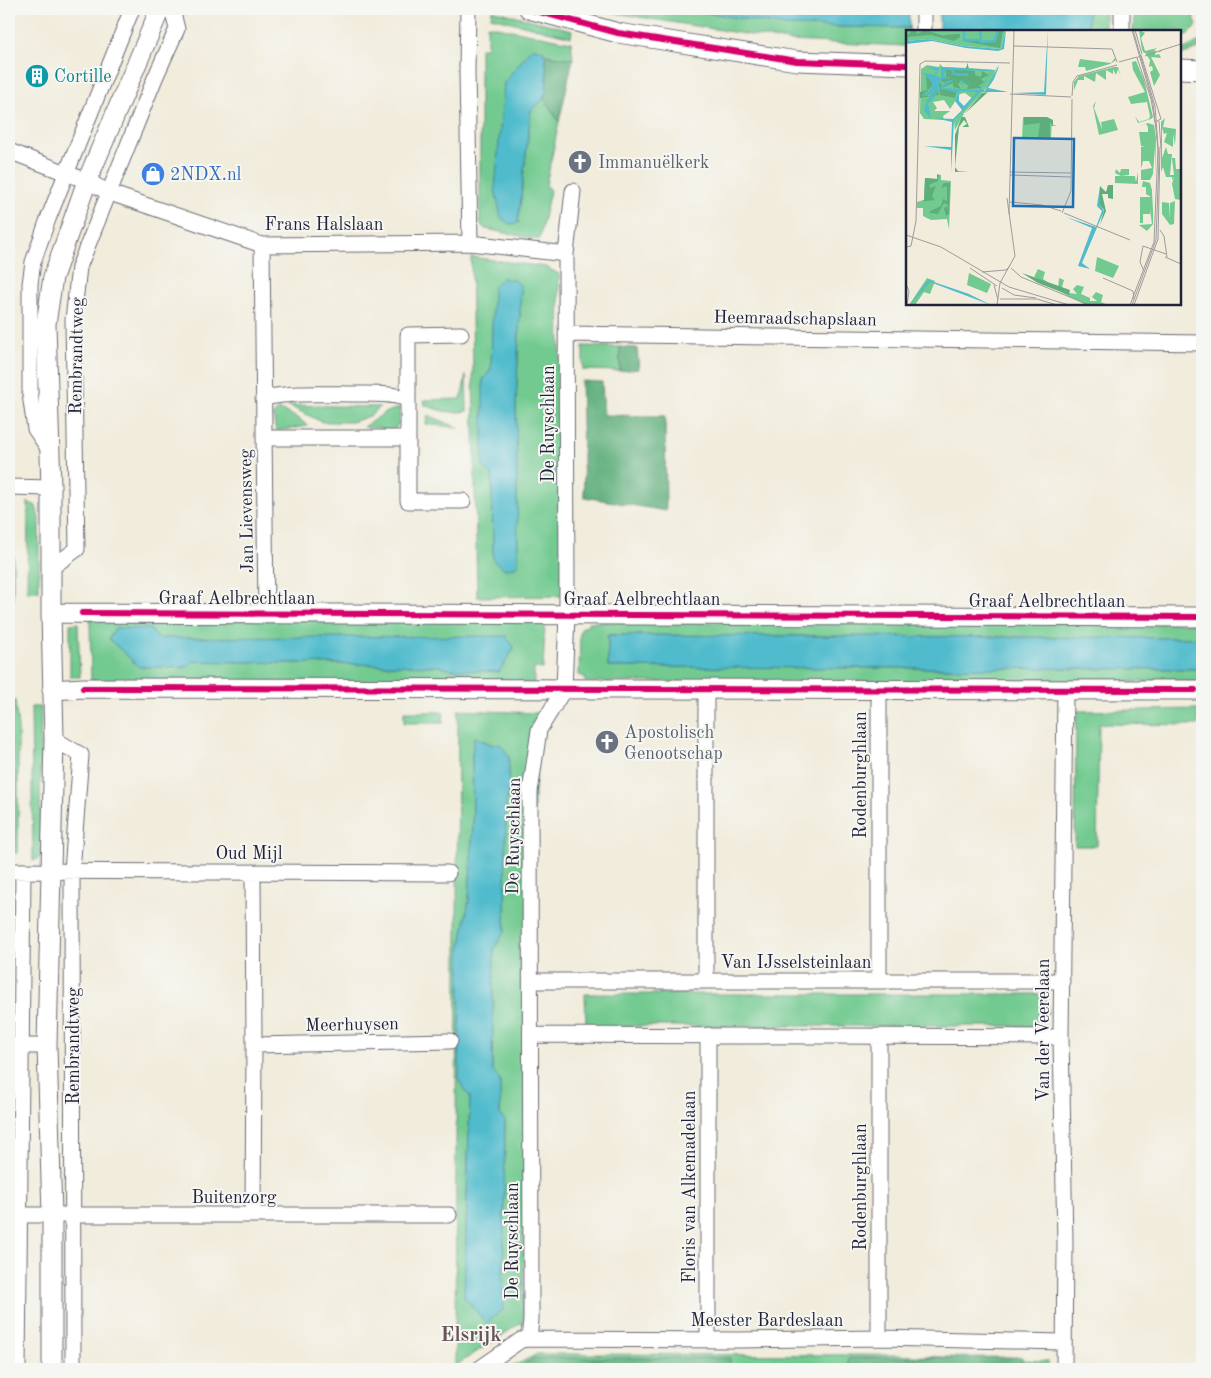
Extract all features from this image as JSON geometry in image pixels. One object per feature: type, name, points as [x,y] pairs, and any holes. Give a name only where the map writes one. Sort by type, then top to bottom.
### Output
[{"type":"street","points":[[50,451],[35,429],[30,394],[30,284],[33,262],[66,172],[132,9]]},
{"type":"street","name":"Rembrandtweg","points":[[52,1369],[52,1215],[47,1046],[54,740],[51,613],[52,488],[46,324],[53,277],[87,181],[160,9]]},
{"type":"street","name":"Rembrandtweg","points":[[51,568],[77,549],[74,311],[80,268],[155,78],[177,29],[172,9]]},
{"type":"street","points":[[468,9],[467,71],[470,243]]},
{"type":"street","points":[[530,9],[618,33],[789,59],[906,65]]},
{"type":"street","points":[[924,9],[924,30]]},
{"type":"street","points":[[1122,9],[1122,30]]},
{"type":"street","points":[[1182,70],[1202,58]]},
{"type":"street","points":[[1182,70],[1202,70]]},
{"type":"street","name":"Frans Halslaan","points":[[9,151],[66,172],[110,193],[262,245],[470,243],[566,254]]},
{"type":"street","name":"De Ruyschlaan","points":[[529,1339],[531,1310],[530,792],[539,730],[564,689],[566,614],[566,254],[574,191]]},
{"type":"street","name":"Jan Lievensweg","points":[[262,245],[266,613]]},
{"type":"street","points":[[461,334],[408,334],[408,501],[463,501]]},
{"type":"street","name":"Heemraadschapslaan","points":[[567,334],[1202,343]]},
{"type":"street","points":[[264,398],[281,394],[316,394],[396,395],[408,399]]},
{"type":"street","name":"Jan Lievensweg","points":[[264,438],[408,438]]},
{"type":"street","points":[[9,487],[52,488]]},
{"type":"street","name":"Graaf Aelbrechtlaan","points":[[51,613],[1202,616]]},
{"type":"street","points":[[52,690],[83,688],[1202,690]]},
{"type":"street","points":[[706,689],[706,981]]},
{"type":"street","name":"Rodenburghlaan","points":[[878,981],[879,690]]},
{"type":"street","name":"Van der Veerelaan","points":[[1064,1369],[1065,1242],[1061,1037],[1065,690]]},
{"type":"street","name":"Rembrandtweg","points":[[54,740],[81,756],[72,871],[73,1369]]},
{"type":"street","points":[[16,871],[15,1046],[20,1215],[18,1369]]},
{"type":"street","name":"Oud Mijl","points":[[16,871],[448,873]]},
{"type":"street","points":[[252,1215],[254,1045],[253,872]]},
{"type":"street","name":"Van IJsselsteinlaan","points":[[531,981],[1062,981]]},
{"type":"street","points":[[531,1035],[1061,1037]]},
{"type":"street","name":"Floris van Alkemadelaan","points":[[708,1035],[708,1339]]},
{"type":"street","name":"Rodenburghlaan","points":[[879,1036],[879,1338]]},
{"type":"street","name":"Meerhuysen","points":[[254,1045],[450,1041]]},
{"type":"street","points":[[15,1046],[47,1046]]},
{"type":"street","name":"Buitenzorg","points":[[20,1215],[449,1215]]},
{"type":"street","name":"Meester Bardeslaan","points":[[479,1369],[521,1340],[529,1339],[879,1338],[1063,1342]]},
{"type":"green space","points":[[590,9],[687,9],[786,26],[909,28],[910,30],[906,30],[906,46],[788,41]]},
{"type":"green space","points":[[1088,9],[1105,9],[1105,30],[1088,30]]},
{"type":"green space","points":[[1135,9],[1189,9],[1192,11],[1197,26],[1181,40],[1181,30],[1133,30]]},
{"type":"green space","points":[[492,10],[572,30],[571,37],[491,17]]},
{"type":"green space","points":[[487,25],[571,42],[573,59],[546,55],[543,50],[534,48],[530,50],[504,83],[503,108],[518,223],[531,110],[544,98],[559,122],[546,185],[550,191],[539,240],[486,229],[480,222],[480,48],[487,48]]},
{"type":"green space","points":[[1202,40],[1202,48],[1181,55],[1181,50]]},
{"type":"green space","points":[[546,55],[573,59],[559,122],[544,98],[547,80]]},
{"type":"green space","points":[[471,257],[546,267],[559,274],[563,596],[477,597]],"holes":[[[521,288],[516,405],[518,566],[505,569],[493,560],[492,475],[483,380],[491,369]]]},
{"type":"green space","points":[[583,346],[620,347],[620,371],[583,370]]},
{"type":"green space","points":[[620,347],[637,348],[639,369],[620,371]]},
{"type":"green space","points":[[466,375],[467,411],[445,411],[425,405],[424,400],[461,399]]},
{"type":"green space","points":[[581,381],[602,382],[604,415],[665,416],[666,511],[584,497]]},
{"type":"green space","points":[[287,405],[380,407],[370,416],[352,422],[322,422]]},
{"type":"green space","points":[[399,408],[400,416],[397,427],[391,432],[387,434],[380,428],[363,427],[386,412]]},
{"type":"green space","points":[[278,409],[298,418],[308,426],[276,431],[273,416]]},
{"type":"green space","points":[[428,415],[459,428],[426,424]]},
{"type":"green space","points":[[9,498],[14,498],[13,601],[9,621]]},
{"type":"green space","points":[[28,502],[36,506],[39,518],[39,591],[27,592]]},
{"type":"green space","points":[[90,619],[536,620],[545,625],[543,669],[534,668],[534,683],[91,681]],"holes":[[[115,628],[150,629],[157,638],[514,647],[501,669],[193,661],[188,667],[140,667],[109,639]]]},
{"type":"green space","points":[[588,622],[1202,623],[1202,638],[608,635],[608,667],[1202,669],[1202,682],[585,682],[585,677],[579,675],[580,631],[583,627],[588,626]]},
{"type":"green space","points":[[78,623],[80,677],[70,677],[70,624]]},
{"type":"green space","points":[[9,700],[15,700],[18,728],[18,853],[9,853]]},
{"type":"green space","points":[[31,707],[41,707],[40,858],[33,861]]},
{"type":"green space","points":[[1198,709],[1198,725],[1099,724],[1097,846],[1075,846],[1076,711]]},
{"type":"green space","points":[[458,710],[538,713],[540,723],[528,890],[523,1325],[521,1323],[455,1366]],"holes":[[[475,737],[493,745],[509,792],[506,802],[505,931],[494,949],[492,1070],[500,1080],[500,1115],[505,1121],[503,1310],[486,1323],[464,1297],[470,1097],[459,1081],[460,951],[469,900],[473,823],[472,754]]]},
{"type":"green space","points":[[404,712],[444,712],[443,723],[404,723]]},
{"type":"green space","points":[[585,994],[1040,994],[1048,1003],[1048,1014],[1039,1016],[1039,1026],[586,1026]]},
{"type":"green space","points":[[537,1354],[892,1355],[1048,1361],[1048,1369],[508,1369]]},
{"type":"green space","points":[[1022,1357],[1022,1369],[848,1369],[848,1358]]},
{"type":"green space","points":[[534,1358],[730,1358],[730,1369],[528,1369],[524,1364]]},
{"type":"water","points":[[687,9],[909,9],[909,28],[786,26]]},
{"type":"water","points":[[939,9],[1088,9],[1088,30],[939,30]]},
{"type":"water","points":[[534,48],[543,50],[547,74],[546,89],[542,100],[531,110],[518,223],[510,224],[501,218],[495,189],[504,83],[530,50]]},
{"type":"water","points":[[502,278],[515,280],[521,287],[516,405],[518,566],[505,569],[493,560],[492,475],[483,466],[483,380],[491,369],[493,287]]},
{"type":"water","points":[[115,628],[150,629],[157,638],[506,636],[514,647],[499,672],[451,669],[438,666],[193,661],[188,667],[139,667],[109,639]]},
{"type":"water","points":[[608,635],[1202,638],[1202,669],[608,667]]},
{"type":"water","points":[[474,737],[493,745],[500,744],[509,756],[509,792],[506,802],[505,931],[494,949],[492,1070],[500,1080],[500,1115],[505,1121],[503,1310],[486,1323],[464,1297],[470,1097],[459,1081],[460,951],[469,900],[473,823],[472,754]]},
{"type":"cycle path","points":[[529,9],[618,33],[797,61],[906,65]]},
{"type":"cycle path","points":[[82,613],[1202,617]]},
{"type":"cycle path","points":[[83,688],[1195,690]]},
{"type":"place","name":"Cortille","points":[[37,76]]},
{"type":"place","name":"Immanuëlkerk","points":[[580,162]]},
{"type":"place","name":"2NDX.nl","points":[[153,174]]},
{"type":"place","name":"Apostolisch Genootschap","points":[[607,742]]},
{"type":"district","name":"Elsrijk","points":[[471,1334]]}]
